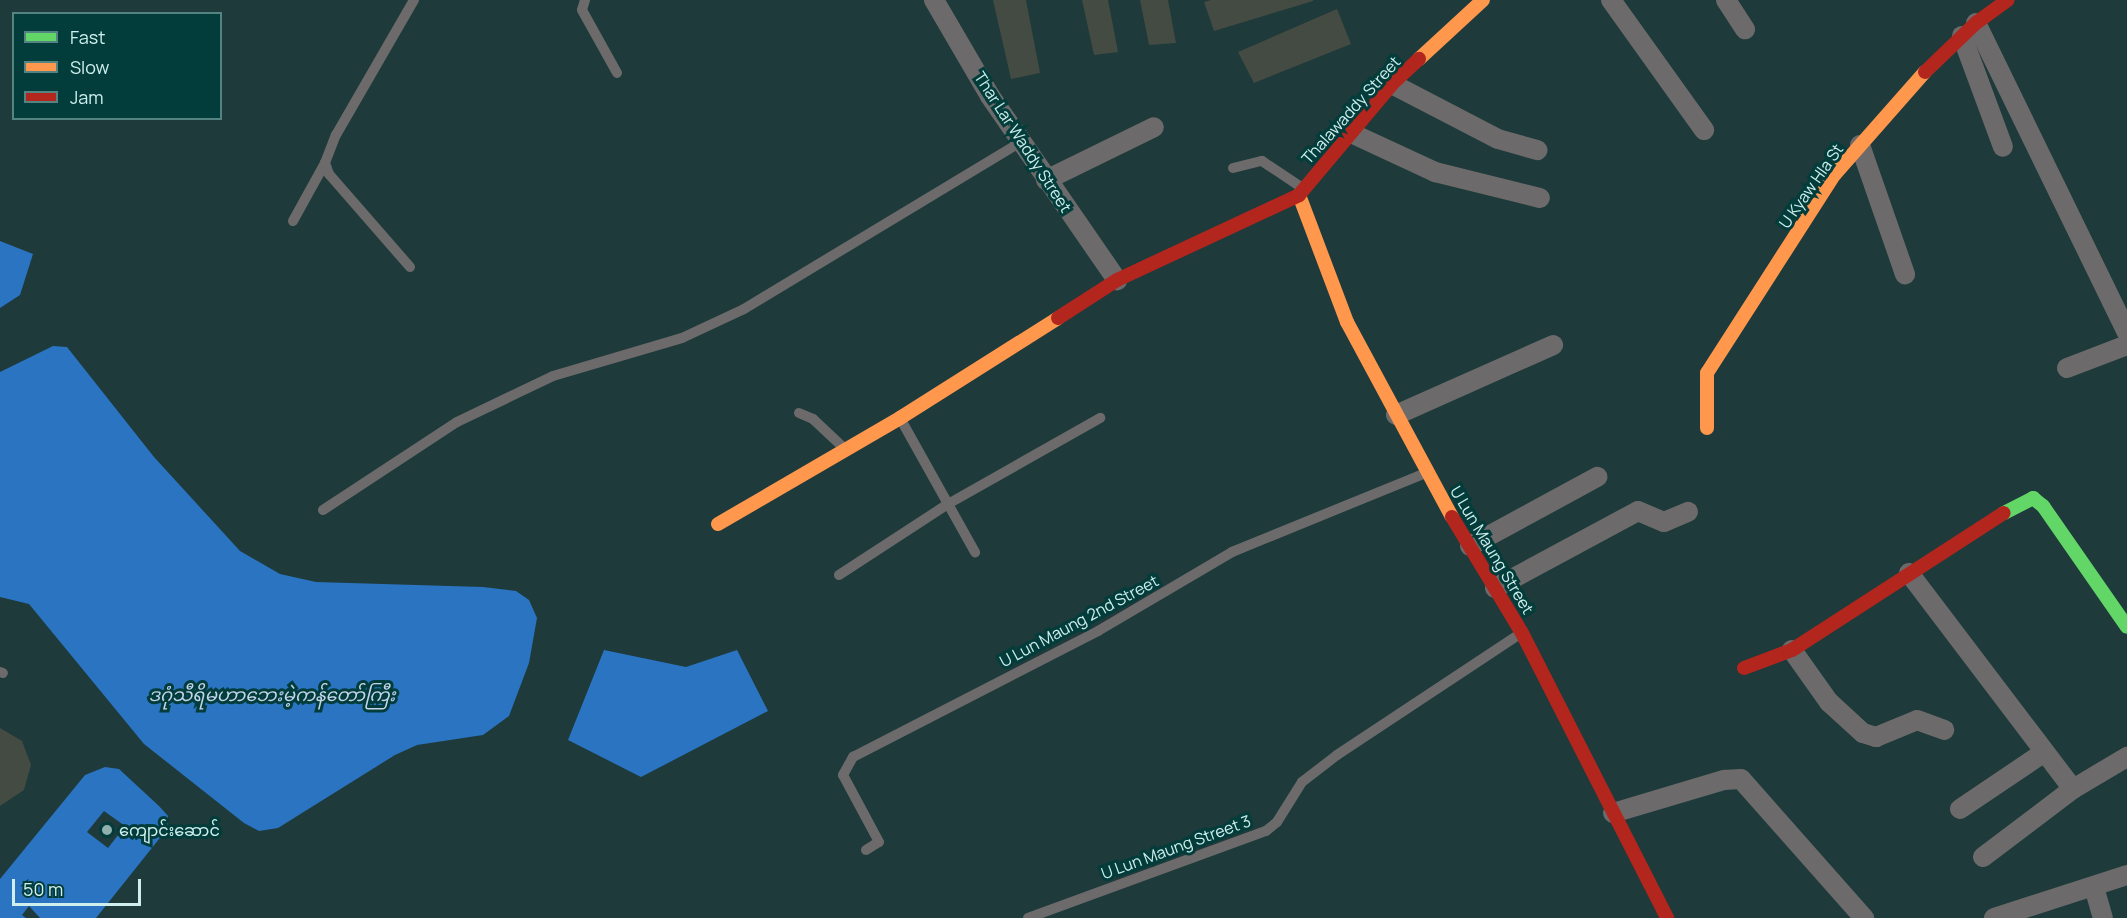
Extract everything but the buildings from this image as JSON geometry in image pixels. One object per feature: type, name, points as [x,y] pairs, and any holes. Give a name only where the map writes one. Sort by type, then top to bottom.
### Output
[{"type":"street","name":"Thar Lar Waddy Street","points":[[934,0],[1021,142],[1118,280]]},
{"type":"street","points":[[1611,0],[1704,130]]},
{"type":"street","points":[[1726,0],[1744,29]]},
{"type":"street","name":"U Kyaw Hla St","points":[[1707,428],[1707,373],[1835,174],[1907,89],[1969,30],[2008,0]]},
{"type":"street","name":"Thalawaddy Street","points":[[1301,192],[1392,84],[1480,1]]},
{"type":"street","points":[[1969,30],[2003,147]]},
{"type":"street","points":[[1969,30],[2127,333]]},
{"type":"street","points":[[1392,84],[1498,139],[1537,150]]},
{"type":"street","points":[[1046,180],[1154,128]]},
{"type":"street","points":[[1351,133],[1435,172],[1540,198]]},
{"type":"street","points":[[1860,145],[1905,274]]},
{"type":"street","points":[[718,524],[900,418],[1118,280],[1301,192]]},
{"type":"street","name":"U Lun Maung Street","points":[[1301,192],[1347,322],[1426,473],[1521,633],[1667,918]]},
{"type":"street","points":[[1396,415],[1553,345]]},
{"type":"street","points":[[2067,368],[2127,345]]},
{"type":"street","points":[[1470,546],[1597,477]]},
{"type":"street","points":[[1744,668],[1792,650],[2020,502],[2033,498],[2043,506],[2127,627]]},
{"type":"street","points":[[1495,588],[1638,511],[1664,522],[1688,512]]},
{"type":"street","points":[[1909,573],[2043,753],[2073,789]]},
{"type":"street","points":[[1792,650],[1829,702],[1863,733],[1876,737],[1917,720],[1944,730]]},
{"type":"street","points":[[1960,809],[2043,753]]},
{"type":"street","points":[[1983,857],[2073,789],[2127,757]]},
{"type":"street","points":[[1613,813],[1724,780],[1741,779],[1864,918]]},
{"type":"street","points":[[1994,918],[2094,887],[2127,874]]},
{"type":"street","points":[[2094,887],[2103,918]]},
{"type":"lane","points":[[293,221],[325,164],[336,135],[414,0]]},
{"type":"lane","points":[[585,0],[582,10],[617,73]]},
{"type":"lane","points":[[323,510],[457,422],[521,391],[553,376],[682,338],[744,309],[1021,142]]},
{"type":"lane","points":[[1233,168],[1262,161],[1301,192]]},
{"type":"lane","points":[[325,164],[329,174],[410,267]]},
{"type":"lane","points":[[799,413],[813,419],[845,449]]},
{"type":"lane","points":[[900,418],[975,552]]},
{"type":"lane","points":[[839,575],[948,504],[1100,418]]},
{"type":"lane","name":"U Lun Maung 2nd Street","points":[[866,850],[879,842],[843,775],[852,756],[1098,631],[1232,552],[1426,473]]},
{"type":"lane","name":"U Lun Maung Street 3","points":[[1028,918],[1266,831],[1277,822],[1302,782],[1337,755],[1521,633]]},
{"type":"water","points":[[0,241],[33,254],[20,295],[0,308]]},
{"type":"water","name":"ဒဂုံသီရိမဟာဘေးမဲ့ကန်တော်ကြီး","points":[[53,346],[67,347],[154,457],[240,551],[280,574],[316,582],[483,587],[516,591],[529,600],[537,618],[529,663],[509,716],[483,735],[417,745],[395,755],[278,828],[259,831],[244,823],[144,744],[29,604],[0,597],[0,372]]},
{"type":"water","points":[[604,650],[686,667],[737,650],[768,711],[641,777],[568,740]]},
{"type":"water","points":[[105,767],[119,769],[168,816],[167,829],[96,918],[40,918],[29,906],[22,915],[26,918],[0,918],[0,879],[85,775]],"holes":[[[104,811],[125,826],[108,848],[87,832]]]},
{"type":"traffic: fast","points":[[2004,513],[2033,498],[2043,506],[2127,627]]},
{"type":"traffic: slow","points":[[1419,59],[1483,0]]},
{"type":"traffic: slow","points":[[1707,428],[1707,373],[1835,174],[1925,72]]},
{"type":"traffic: slow","points":[[1299,195],[1347,322],[1452,517]]},
{"type":"traffic: slow","points":[[718,524],[900,418],[1058,318]]},
{"type":"traffic: jam","points":[[1925,72],[1976,23],[2008,0]]},
{"type":"traffic: jam","points":[[1058,318],[1117,280],[1299,195],[1392,84],[1419,59]]},
{"type":"traffic: jam","points":[[1744,668],[1792,650],[2004,513]]},
{"type":"traffic: jam","points":[[1452,517],[1522,633],[1667,918]]},
{"type":"place","name":"ကျောင်းဆောင်","points":[[107,830]]}]
